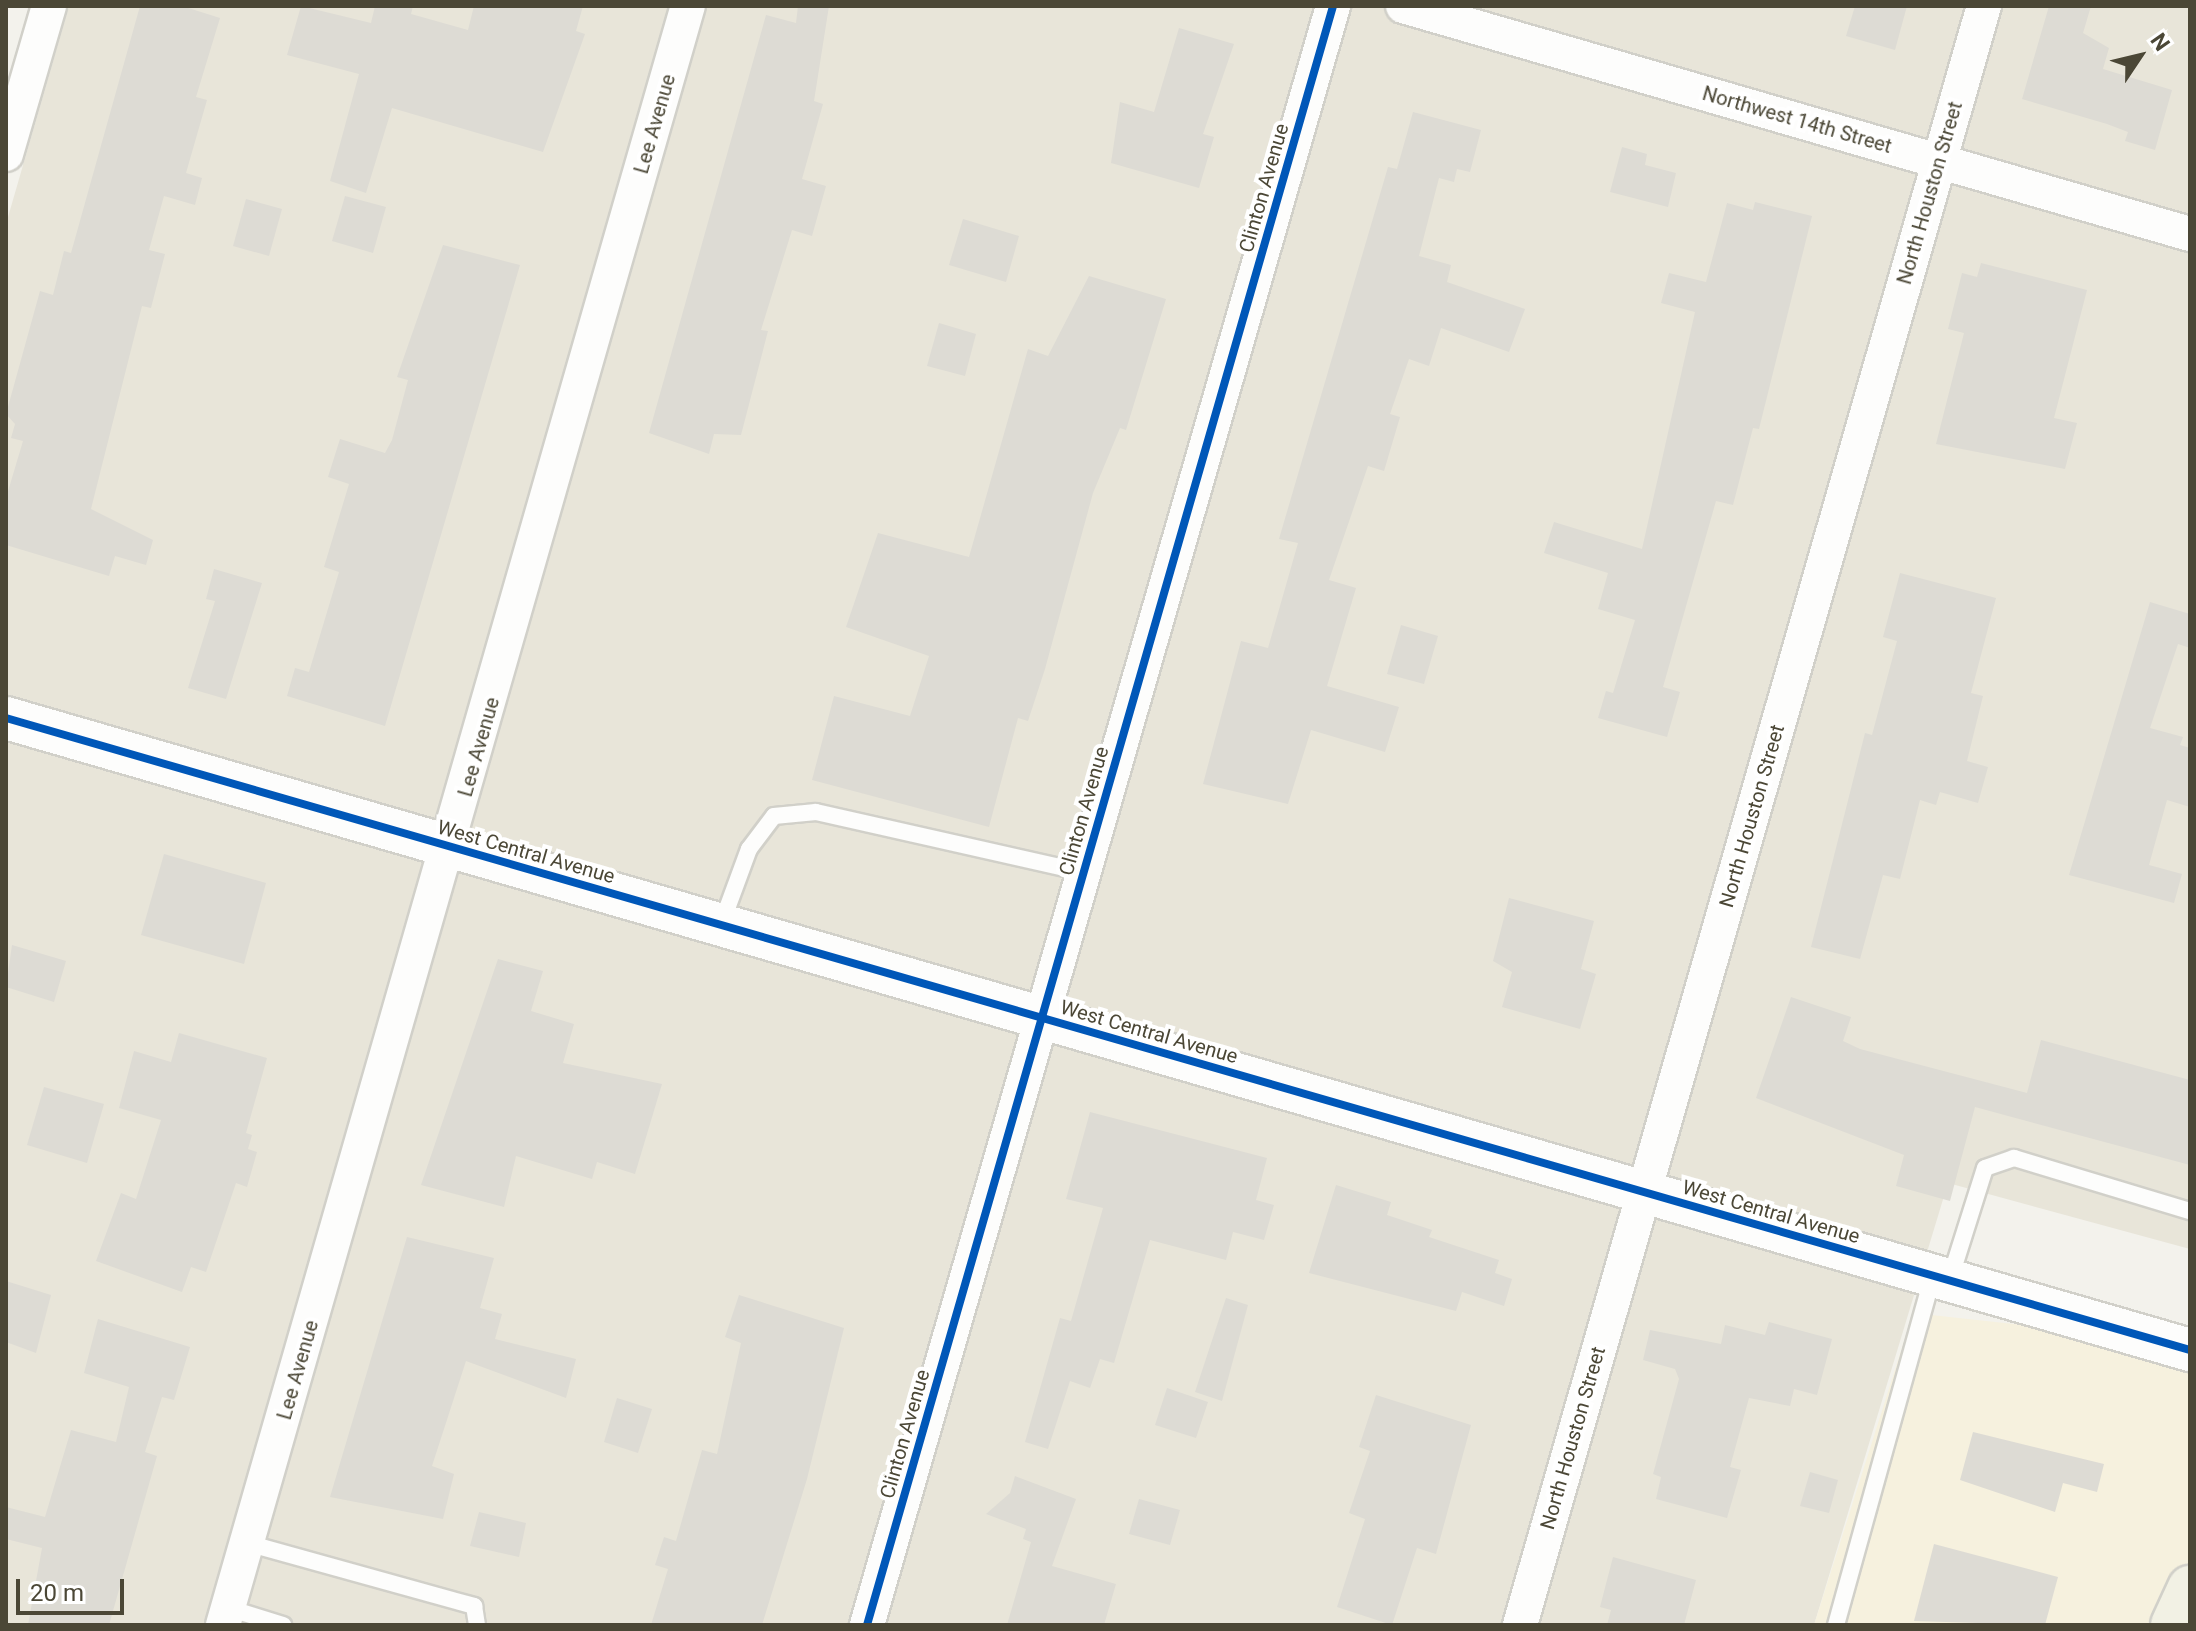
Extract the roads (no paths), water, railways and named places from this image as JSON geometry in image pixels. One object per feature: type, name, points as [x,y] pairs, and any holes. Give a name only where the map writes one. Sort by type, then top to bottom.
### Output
[{"type":"main road","points":[[2173,1625],[2190,1588]]},
{"type":"street","points":[[6,154],[49,6]]},
{"type":"street","name":"Lee Avenue","points":[[226,1617],[451,847],[688,6]]},
{"type":"street","name":"Clinton Avenue","points":[[867,1625],[1333,6]]},
{"type":"street","name":"Northwest 14th Street","points":[[1403,6],[2190,234]]},
{"type":"street","name":"North Houston Street","points":[[1520,1625],[1984,6]]},
{"type":"street","name":"West Central Avenue","points":[[6,718],[2190,1350]]},
{"type":"lane","points":[[721,925],[749,849],[774,816],[816,812],[1083,872]]},
{"type":"lane","points":[[1836,1625],[1941,1278],[1985,1168],[2014,1158],[2190,1211]]},
{"type":"lane","points":[[247,1543],[474,1606],[477,1625]]},
{"type":"lane","points":[[226,1617],[283,1625]]}]
